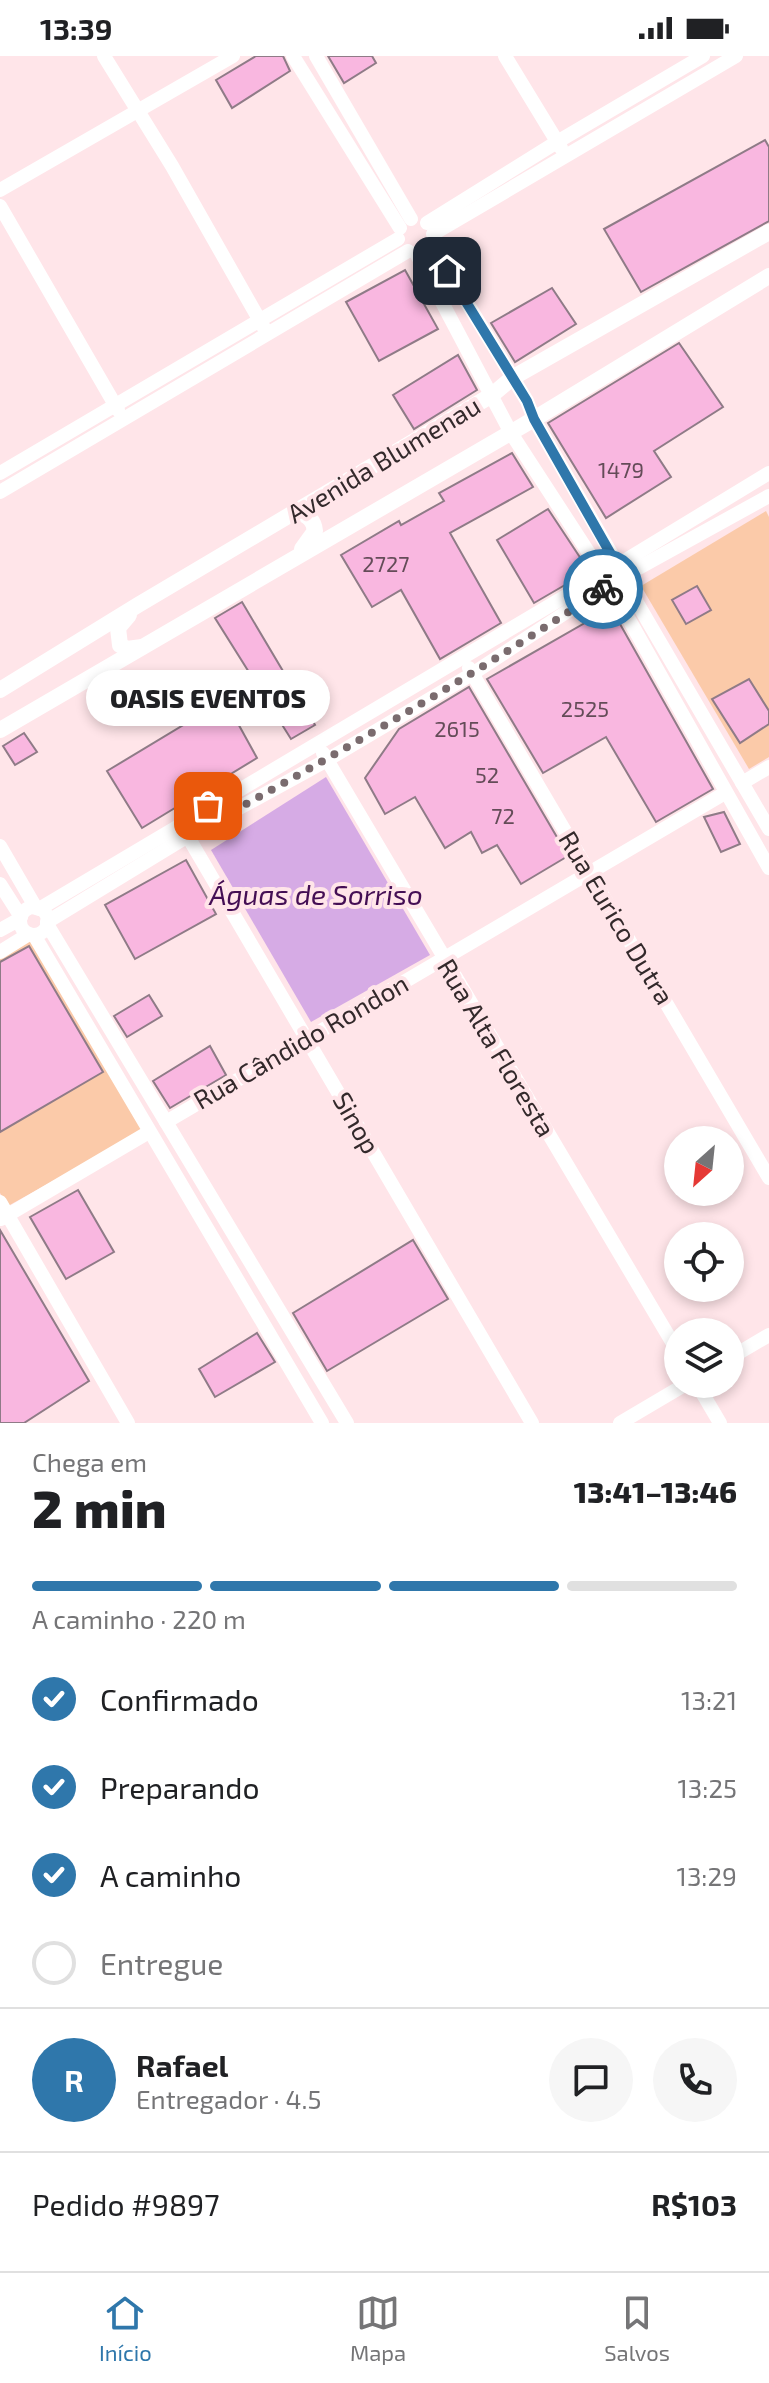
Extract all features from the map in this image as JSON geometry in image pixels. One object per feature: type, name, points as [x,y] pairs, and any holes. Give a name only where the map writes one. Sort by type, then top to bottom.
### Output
[{"type":"main road","name":"Avenida Blumenau","points":[[0,690],[492,395],[512,378],[769,232]]},
{"type":"main road","name":"Avenida Blumenau","points":[[0,730],[511,433],[769,276]]},
{"type":"main road","points":[[292,559],[315,531],[310,518],[297,511]]},
{"type":"main road","points":[[138,605],[118,628],[118,639],[120,645],[127,649],[143,647]]},
{"type":"street","points":[[104,56],[172,166],[268,336]]},
{"type":"street","points":[[0,190],[233,56]]},
{"type":"street","points":[[293,56],[407,238],[422,252],[430,234],[557,142],[700,57],[706,74]]},
{"type":"street","points":[[316,56],[407,238],[511,433],[613,576],[769,829]]},
{"type":"street","points":[[505,56],[565,155]]},
{"type":"street","points":[[0,473],[407,238],[430,234],[736,56]]},
{"type":"street","points":[[0,206],[123,419]]},
{"type":"street","points":[[430,234],[527,401],[725,793],[769,868]]},
{"type":"street","points":[[0,492],[268,336],[407,238]]},
{"type":"street","points":[[0,952],[31,934],[44,931],[47,923],[188,836],[327,760],[472,674],[541,631],[613,576],[769,473]]},
{"type":"street","points":[[0,930],[28,909],[38,908],[531,615],[768,499],[755,481]]},
{"type":"street","points":[[531,615],[541,631]]},
{"type":"street","name":"Rua Eurico Dutra","points":[[462,658],[769,1178]]},
{"type":"street","name":"Rua Alta Floresta","points":[[317,742],[664,1329]]},
{"type":"street","points":[[742,783],[769,767]]},
{"type":"street","name":"Rua Cândido Rondon","points":[[166,1122],[725,793]]},
{"type":"street","name":"Sinop","points":[[180,822],[532,1423]]},
{"type":"street","points":[[0,846],[38,908],[45,914],[47,923],[347,1423]]},
{"type":"street","points":[[0,884],[23,929],[31,934],[322,1423]]},
{"type":"street","points":[[4,1218],[149,1132]]},
{"type":"street","points":[[173,1171],[190,1161]]},
{"type":"street","points":[[0,1202],[4,1218],[128,1423]]},
{"type":"street","points":[[744,1350],[769,1335]]},
{"type":"street","points":[[620,1423],[664,1397]]},
{"type":"street","points":[[705,1398],[720,1423]]},
{"type":"shaded area","points":[[766,511],[769,517],[769,757],[749,769],[641,586]]},
{"type":"shaded area","points":[[31,940],[143,1131],[8,1206],[0,1193],[0,958]]},
{"type":"water","name":"Águas de Sorriso","points":[[326,777],[430,955],[311,1022],[211,850]]},
{"type":"building","points":[[256,56],[283,56],[290,71],[232,108],[216,80]]},
{"type":"building","points":[[328,56],[372,56],[376,63],[344,83]]},
{"type":"building","points":[[765,140],[769,147],[769,221],[641,292],[604,229]]},
{"type":"building","points":[[405,270],[438,329],[379,361],[346,302]]},
{"type":"building","points":[[552,288],[576,324],[515,362],[491,323]]},
{"type":"building","points":[[679,343],[723,407],[654,451],[671,477],[606,518],[548,423]]},
{"type":"building","points":[[458,355],[477,390],[414,429],[393,395]]},
{"type":"building","points":[[512,453],[533,487],[450,533],[501,623],[440,659],[401,590],[372,607],[341,555],[399,521],[401,525],[444,501],[439,493]]},
{"type":"building","points":[[548,509],[589,571],[534,603],[497,540]]},
{"type":"building","points":[[697,586],[711,610],[686,624],[672,600]]},
{"type":"building","points":[[242,602],[315,725],[291,739],[215,618]]},
{"type":"building","points":[[611,608],[713,789],[656,822],[606,737],[543,773],[487,679]]},
{"type":"building","points":[[749,679],[769,711],[769,724],[740,743],[712,699]]},
{"type":"building","points":[[469,687],[568,856],[521,884],[497,845],[482,853],[471,832],[445,848],[415,797],[385,814],[365,778],[399,729]]},
{"type":"building","points":[[225,700],[257,758],[142,828],[107,771]]},
{"type":"building","points":[[24,733],[37,752],[15,765],[3,746]]},
{"type":"building","points":[[724,812],[740,844],[721,852],[704,817]]},
{"type":"building","points":[[186,860],[216,914],[135,959],[105,905]]},
{"type":"building","points":[[29,946],[103,1072],[0,1132],[0,962]]},
{"type":"building","points":[[149,995],[162,1016],[127,1037],[114,1016]]},
{"type":"building","points":[[210,1046],[226,1075],[170,1108],[153,1081]]},
{"type":"building","points":[[78,1190],[114,1252],[66,1279],[30,1217]]},
{"type":"building","points":[[0,1230],[89,1381],[24,1423],[0,1423]]},
{"type":"building","points":[[413,1240],[448,1299],[327,1371],[293,1313]]},
{"type":"building","points":[[257,1333],[275,1362],[215,1397],[199,1369]]},
{"type":"way so far","points":[[208,806],[180,822],[188,836],[327,760],[472,674],[603,589]]},
{"type":"place","name":"OASIS EVENTOS","points":[[208,806]]},
{"type":"route","points":[[447,271],[527,401],[534,419],[620,569],[622,577],[619,582],[603,589]]}]
